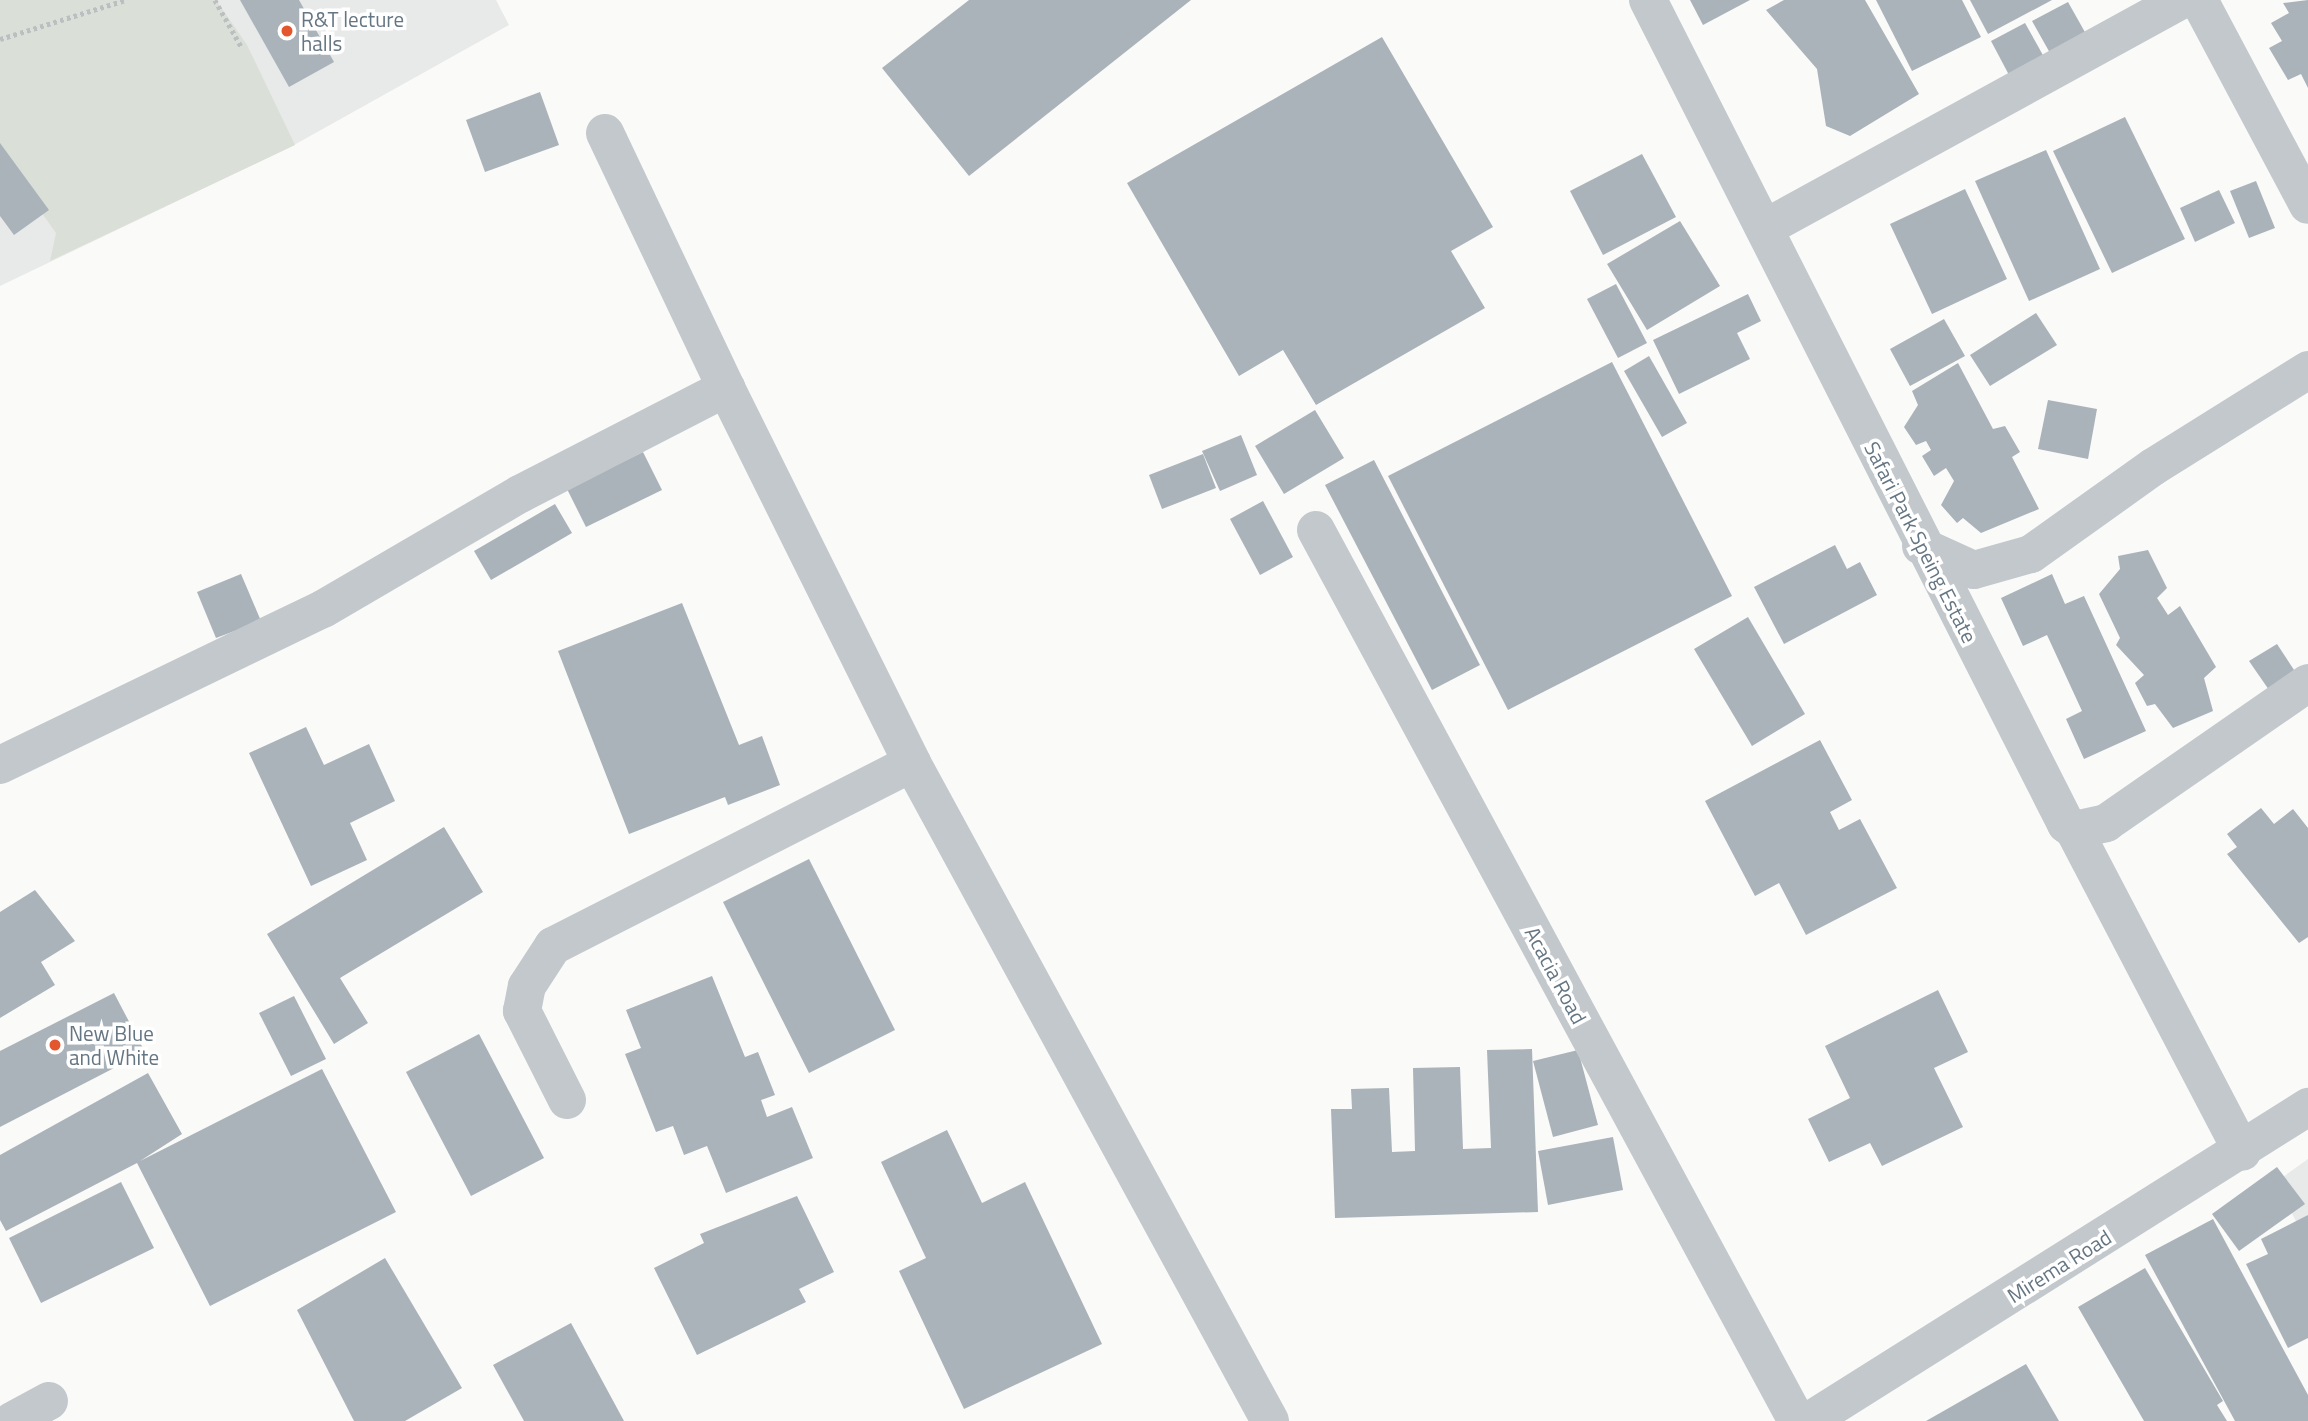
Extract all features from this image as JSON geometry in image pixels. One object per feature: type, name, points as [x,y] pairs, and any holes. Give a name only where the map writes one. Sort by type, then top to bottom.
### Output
[{"type":"street","name":"Safari Park Speing Estate","points":[[1647,0],[1765,228],[1921,546],[2055,809],[2074,830],[2242,1152]]},
{"type":"street","points":[[1765,228],[2182,0]]},
{"type":"street","points":[[2199,0],[2308,205]]},
{"type":"street","points":[[605,133],[726,388],[912,763],[1270,1421]]},
{"type":"street","points":[[1921,546],[1974,570],[2031,554],[2153,467],[2308,370]]},
{"type":"street","points":[[0,765],[323,609],[520,494],[726,388]]},
{"type":"street","name":"Acacia Road","points":[[1316,530],[1797,1421]]},
{"type":"street","points":[[2074,830],[2092,829],[2132,808],[2308,683]]},
{"type":"street","points":[[566,1100],[522,1010],[527,986],[553,946],[912,763]]},
{"type":"street","name":"Mirema Road","points":[[1809,1421],[2242,1152],[2308,1107]]},
{"type":"street","points":[[12,1421],[49,1401]]},
{"type":"path","points":[[0,39],[125,0]]},
{"type":"path","points":[[215,0],[242,48]]},
{"type":"shaded area","points":[[0,0],[496,0],[509,25],[294,145],[0,286]]},
{"type":"shaded area","points":[[0,0],[216,0],[247,45],[295,145],[50,261],[56,233],[0,154]]},
{"type":"shaded area","points":[[2308,1159],[2308,1245],[2276,1182]]},
{"type":"building","name":"R&T lecture halls","points":[[240,0],[299,0],[334,62],[289,87]]},
{"type":"building","points":[[969,0],[1191,0],[969,176],[882,68]]},
{"type":"building","points":[[1690,0],[1750,0],[1703,25]]},
{"type":"building","points":[[1784,0],[1865,0],[1919,94],[1850,136],[1826,126],[1817,69],[1766,10]]},
{"type":"building","points":[[1876,0],[1962,0],[1981,37],[1912,71]]},
{"type":"building","points":[[1970,0],[2052,0],[1988,34]]},
{"type":"building","points":[[2308,0],[2308,88],[2301,74],[2288,80],[2269,48],[2282,41],[2271,23],[2289,13],[2283,3]]},
{"type":"building","points":[[2068,2],[2086,34],[2050,53],[2032,21]]},
{"type":"building","points":[[2025,23],[2044,57],[2009,75],[1991,41]]},
{"type":"building","points":[[1382,37],[1493,227],[1451,251],[1485,308],[1316,405],[1283,350],[1239,376],[1127,183]]},
{"type":"building","points":[[540,92],[559,145],[485,172],[466,120]]},
{"type":"building","points":[[2125,117],[2185,239],[2112,273],[2053,151]]},
{"type":"building","points":[[0,143],[49,210],[14,235],[0,216]]},
{"type":"building","points":[[2046,150],[2100,269],[2029,301],[1975,181]]},
{"type":"building","points":[[1642,154],[1676,217],[1603,255],[1570,191]]},
{"type":"building","points":[[2256,181],[2275,228],[2249,238],[2230,191]]},
{"type":"building","points":[[1965,189],[2007,279],[1932,314],[1890,224]]},
{"type":"building","points":[[2219,190],[2235,223],[2195,242],[2180,208]]},
{"type":"building","points":[[1680,221],[1720,286],[1647,330],[1607,264]]},
{"type":"building","points":[[1616,284],[1647,343],[1618,358],[1587,299]]},
{"type":"building","points":[[1748,294],[1761,321],[1737,333],[1750,359],[1679,394],[1653,340]]},
{"type":"building","points":[[2036,313],[2057,345],[1990,386],[1970,355]]},
{"type":"building","points":[[1944,319],[1965,356],[1910,386],[1890,349]]},
{"type":"building","points":[[1649,356],[1687,423],[1662,437],[1624,371]]},
{"type":"building","points":[[1612,362],[1732,596],[1508,710],[1388,476]]},
{"type":"building","points":[[1958,363],[1993,429],[2005,426],[2020,452],[2012,457],[2039,509],[1981,533],[1963,518],[1957,523],[1941,505],[1954,481],[1946,468],[1934,476],[1922,456],[1931,450],[1926,441],[1916,445],[1904,427],[1918,405],[1912,391]]},
{"type":"building","points":[[2048,400],[2097,409],[2088,459],[2038,449]]},
{"type":"building","points":[[1315,410],[1344,458],[1284,494],[1255,446]]},
{"type":"building","points":[[1241,435],[1257,475],[1220,491],[1202,451]]},
{"type":"building","points":[[643,452],[662,490],[586,527],[567,489]]},
{"type":"building","points":[[1203,454],[1216,488],[1162,509],[1149,475]]},
{"type":"building","points":[[1374,460],[1480,665],[1432,690],[1325,485]]},
{"type":"building","points":[[1263,501],[1293,557],[1260,575],[1230,519]]},
{"type":"building","points":[[555,504],[572,533],[491,580],[474,551]]},
{"type":"building","points":[[1835,545],[1847,569],[1860,562],[1877,595],[1784,644],[1754,587]]},
{"type":"building","points":[[2148,550],[2167,588],[2157,598],[2168,615],[2180,606],[2216,667],[2204,678],[2213,711],[2173,728],[2155,704],[2147,706],[2135,683],[2144,675],[2116,645],[2120,638],[2099,594],[2120,569],[2118,556]]},
{"type":"building","points":[[241,574],[261,621],[216,638],[197,592]]},
{"type":"building","points":[[2052,574],[2065,604],[2084,596],[2146,731],[2084,759],[2066,719],[2082,711],[2047,635],[2023,646],[2001,598]]},
{"type":"building","points":[[682,603],[739,745],[762,736],[780,785],[728,805],[725,797],[629,834],[558,651]]},
{"type":"building","points":[[1748,617],[1805,714],[1752,746],[1694,649]]},
{"type":"building","points":[[2277,644],[2296,673],[2269,690],[2249,661]]},
{"type":"building","points":[[306,727],[324,765],[369,744],[395,801],[350,823],[367,860],[311,886],[249,753]]},
{"type":"building","points":[[1820,740],[1852,800],[1830,812],[1839,830],[1860,819],[1897,888],[1806,935],[1779,883],[1755,896],[1705,801]]},
{"type":"building","points":[[2261,808],[2274,824],[2293,809],[2308,828],[2308,937],[2299,943],[2227,854],[2237,847],[2227,834]]},
{"type":"building","points":[[444,827],[483,892],[340,978],[368,1023],[334,1044],[267,934]]},
{"type":"building","points":[[809,859],[895,1030],[809,1073],[723,902]]},
{"type":"building","points":[[35,890],[75,941],[41,962],[55,985],[0,1018],[0,912]]},
{"type":"building","points":[[712,976],[745,1057],[758,1052],[775,1095],[761,1100],[767,1117],[792,1107],[813,1158],[726,1193],[707,1146],[684,1155],[673,1126],[656,1132],[625,1054],[641,1048],[626,1010]]},
{"type":"building","points":[[1938,990],[1968,1052],[1934,1068],[1963,1127],[1882,1166],[1870,1143],[1829,1162],[1808,1119],[1850,1098],[1825,1046]]},
{"type":"building","points":[[114,993],[145,1052],[0,1127],[0,1051]]},
{"type":"building","points":[[294,996],[326,1059],[291,1076],[259,1013]]},
{"type":"building","points":[[479,1034],[544,1158],[471,1196],[406,1072]]},
{"type":"building","points":[[1532,1049],[1538,1212],[1335,1218],[1331,1109],[1352,1109],[1351,1089],[1389,1088],[1392,1152],[1415,1151],[1413,1068],[1460,1067],[1463,1149],[1491,1148],[1487,1050]]},
{"type":"building","points":[[1578,1050],[1598,1125],[1553,1137],[1533,1061]]},
{"type":"building","points":[[322,1069],[396,1212],[210,1306],[137,1163],[6,1231],[0,1220],[0,1155],[148,1073],[182,1134],[140,1161]]},
{"type":"building","points":[[947,1130],[982,1203],[1025,1182],[1102,1344],[964,1409],[899,1271],[926,1258],[881,1162]]},
{"type":"building","points":[[1613,1137],[1623,1190],[1548,1205],[1538,1151]]},
{"type":"building","points":[[2277,1167],[2305,1204],[2239,1251],[2212,1214]]},
{"type":"building","points":[[121,1182],[154,1248],[41,1303],[9,1238]]},
{"type":"building","points":[[797,1196],[834,1272],[799,1289],[806,1302],[697,1355],[654,1268],[704,1243],[700,1234]]},
{"type":"building","points":[[2308,1215],[2308,1338],[2288,1348],[2246,1264],[2268,1254],[2261,1239]]},
{"type":"building","points":[[2213,1219],[2308,1395],[2308,1421],[2235,1421],[2145,1255]]},
{"type":"building","points":[[385,1258],[462,1388],[405,1421],[354,1421],[297,1310]]},
{"type":"building","points":[[2145,1268],[2223,1401],[2217,1405],[2227,1421],[2144,1421],[2078,1307]]},
{"type":"building","points":[[571,1323],[624,1421],[524,1421],[493,1365]]},
{"type":"building","points":[[2026,1364],[2059,1421],[1926,1421]]},
{"type":"place","name":"R&T lecture halls","points":[[287,31]]},
{"type":"place","name":"New Blue and White","points":[[55,1045]]}]
